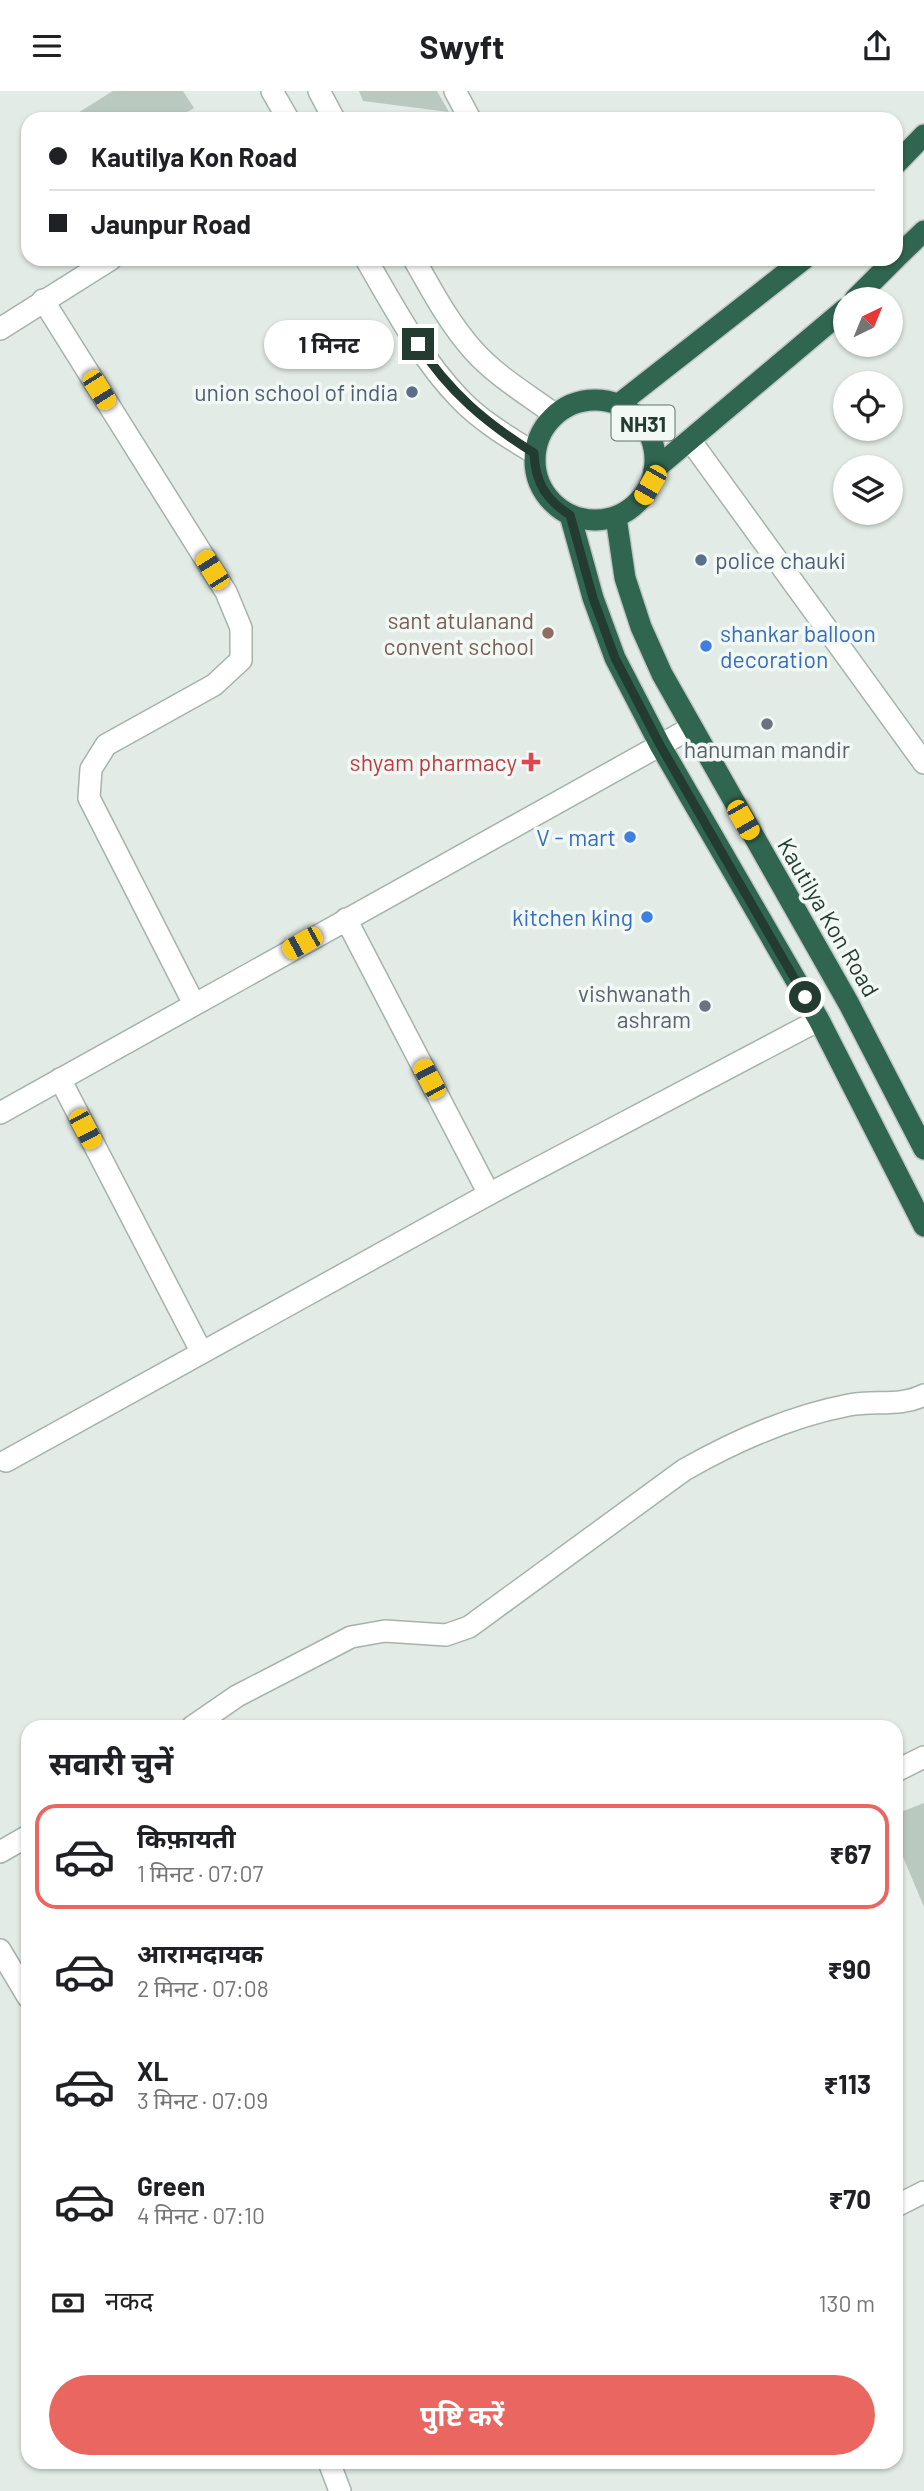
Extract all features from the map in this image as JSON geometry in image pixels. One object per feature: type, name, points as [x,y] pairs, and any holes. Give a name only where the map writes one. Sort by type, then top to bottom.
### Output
[{"type":"highway","points":[[903,157],[924,135]]},
{"type":"highway","points":[[903,252],[924,230]]},
{"type":"highway","name":"NH31","points":[[619,404],[795,266]]},
{"type":"highway","points":[[867,287],[889,266]]},
{"type":"highway","name":"NH31","points":[[654,470],[833,319]]},
{"type":"highway","name":"NH31","points":[[554,414],[580,401],[607,400],[619,404],[643,424],[655,453],[654,470],[642,498],[616,517]]},
{"type":"highway","points":[[554,414],[544,425],[534,453],[538,483],[557,507],[570,515],[585,520],[616,517]]},
{"type":"highway","points":[[570,515],[593,598],[615,658],[660,745],[818,1020],[924,1226]]},
{"type":"highway","name":"Kautilya Kon Road","points":[[616,517],[625,577],[641,627],[691,727],[849,1004],[924,1149]]},
{"type":"street","points":[[272,91],[284,112]]},
{"type":"street","points":[[319,91],[330,112]]},
{"type":"street","points":[[455,91],[466,112]]},
{"type":"street","points":[[0,329],[99,266]]},
{"type":"street","points":[[370,266],[432,366],[460,400],[496,429],[534,453]]},
{"type":"street","points":[[418,266],[444,312],[474,351],[507,381],[554,414]]},
{"type":"street","points":[[43,300],[226,592],[241,628],[241,660],[223,677],[214,685],[106,745],[90,769],[89,797],[193,1002]]},
{"type":"street","points":[[690,440],[924,763]]},
{"type":"street","points":[[0,1113],[193,1002],[691,727]]},
{"type":"street","points":[[346,919],[489,1194]]},
{"type":"street","points":[[6,1461],[489,1194],[818,1020]]},
{"type":"street","points":[[60,1079],[201,1351]]},
{"type":"street","points":[[202,1720],[237,1696],[351,1637],[385,1631],[446,1635],[470,1627],[684,1470],[721,1449],[818,1413],[852,1404],[894,1402],[924,1395]]},
{"type":"street","points":[[903,1768],[924,1758]]},
{"type":"street","points":[[0,1852],[21,1840]]},
{"type":"street","points":[[0,1950],[21,1985]]},
{"type":"street","points":[[903,2202],[924,2192]]},
{"type":"street","points":[[332,2469],[340,2491]]},
{"type":"building","points":[[113,91],[183,91],[194,108],[187,112],[79,112]]},
{"type":"building","points":[[359,91],[437,91],[449,112],[363,101]]},
{"type":"building","points":[[924,1803],[924,1907],[903,1857],[903,1811]]},
{"type":"place","name":"union school of india","points":[[412,392]]},
{"type":"place","name":"police chauki","points":[[701,560]]},
{"type":"place","name":"sant atulanand convent school","points":[[548,633]]},
{"type":"place","name":"shankar balloon decoration","points":[[706,646]]},
{"type":"place","name":"hanuman mandir","points":[[767,724]]},
{"type":"place","name":"shyam pharmacy","points":[[531,762]]},
{"type":"place","name":"V - mart","points":[[630,837]]},
{"type":"place","name":"kitchen king","points":[[647,917]]},
{"type":"place","name":"vishwanath ashram","points":[[705,1006]]},
{"type":"route","points":[[418,344],[460,400],[496,429],[534,453],[538,483],[557,507],[570,515],[593,598],[615,658],[660,745],[805,997]]}]
